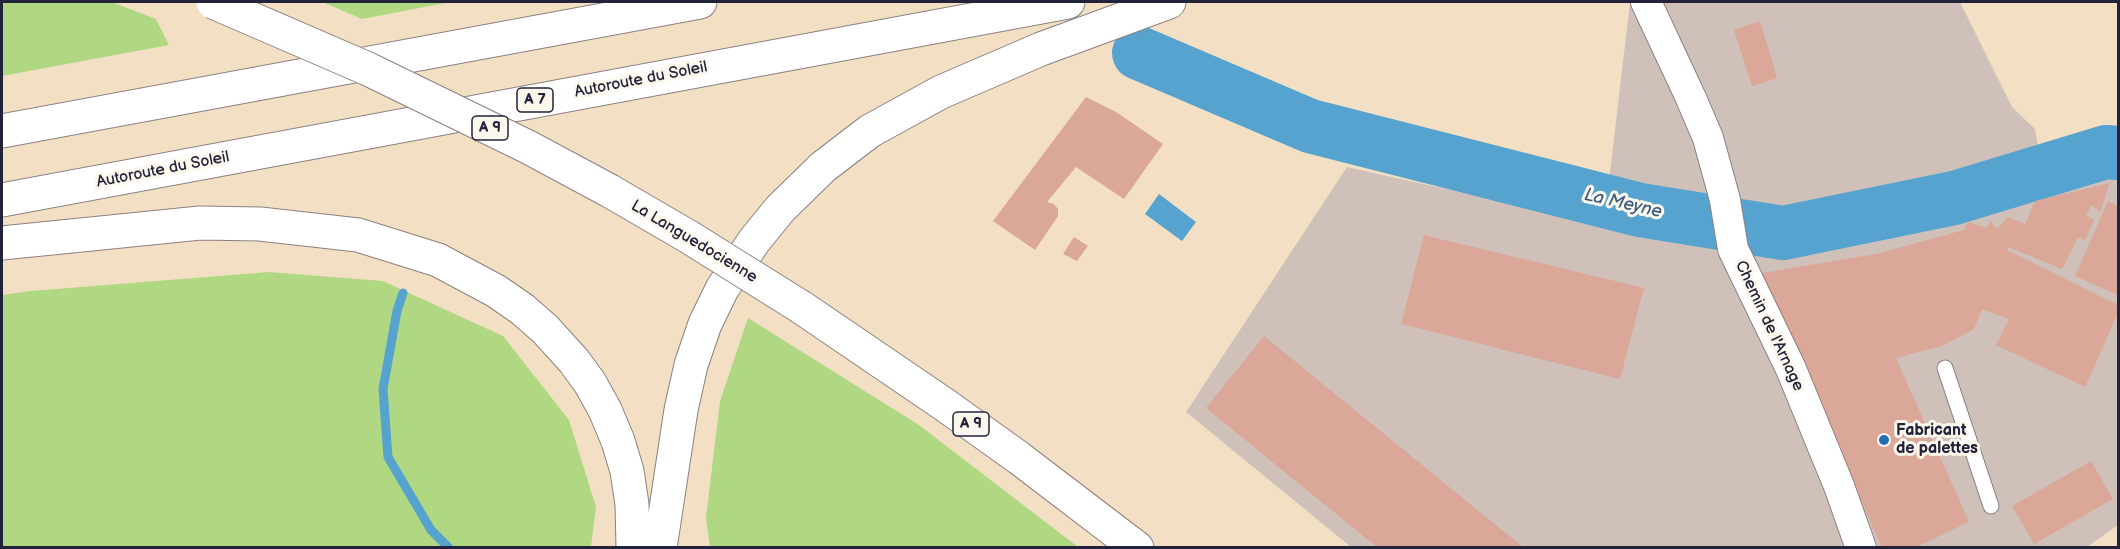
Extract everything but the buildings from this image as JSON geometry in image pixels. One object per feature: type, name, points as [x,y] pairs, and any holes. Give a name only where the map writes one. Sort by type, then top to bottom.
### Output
[{"type":"highway","name":"La Languedocienne","points":[[213,2],[368,69],[518,142],[610,191],[689,237],[801,307],[955,412],[1137,548]]},
{"type":"highway","points":[[2,131],[700,2]]},
{"type":"highway","name":"Autoroute du Soleil","points":[[2,200],[1068,2]]},
{"type":"highway","points":[[660,548],[681,410],[691,365],[705,324],[722,289],[767,225],[824,167],[870,131],[941,92],[1041,49],[1169,2]]},
{"type":"highway","points":[[2,243],[200,223],[260,224],[358,235],[438,260],[496,291],[522,309],[545,329],[590,383],[605,410],[627,471],[632,504],[633,548]]},
{"type":"highway","points":[[672,470],[678,548]]},
{"type":"street","name":"Chemin de l'Arnage","points":[[1646,2],[1708,138],[1725,200],[1733,249],[1791,369],[1839,486],[1861,548]]},
{"type":"lane","points":[[1945,368],[1991,506]]},
{"type":"shaded area","points":[[1630,2],[1960,2],[2012,107],[2035,129],[2044,180],[2118,166],[2118,525],[2087,547],[1351,547],[1186,412],[1347,167],[1604,224]]},
{"type":"green space","points":[[2,2],[112,2],[156,19],[169,45],[2,76]]},
{"type":"green space","points":[[322,2],[451,2],[362,19]]},
{"type":"green space","points":[[269,272],[383,281],[503,336],[569,420],[596,507],[591,547],[2,547],[2,295]]},
{"type":"green space","points":[[748,318],[919,425],[1078,547],[710,547],[706,518],[720,401]]},
{"type":"water","points":[[1159,194],[1196,222],[1182,241],[1145,214]]},
{"type":"waterway","name":"La Meyne","points":[[1139,53],[1310,126],[1640,210],[1783,233],[1954,198],[2106,152],[2118,153]]},
{"type":"waterway","points":[[403,293],[397,311],[383,389],[388,457],[431,530],[449,548]]},
{"type":"place","name":"Fabricant de palettes","points":[[1884,440]]}]
